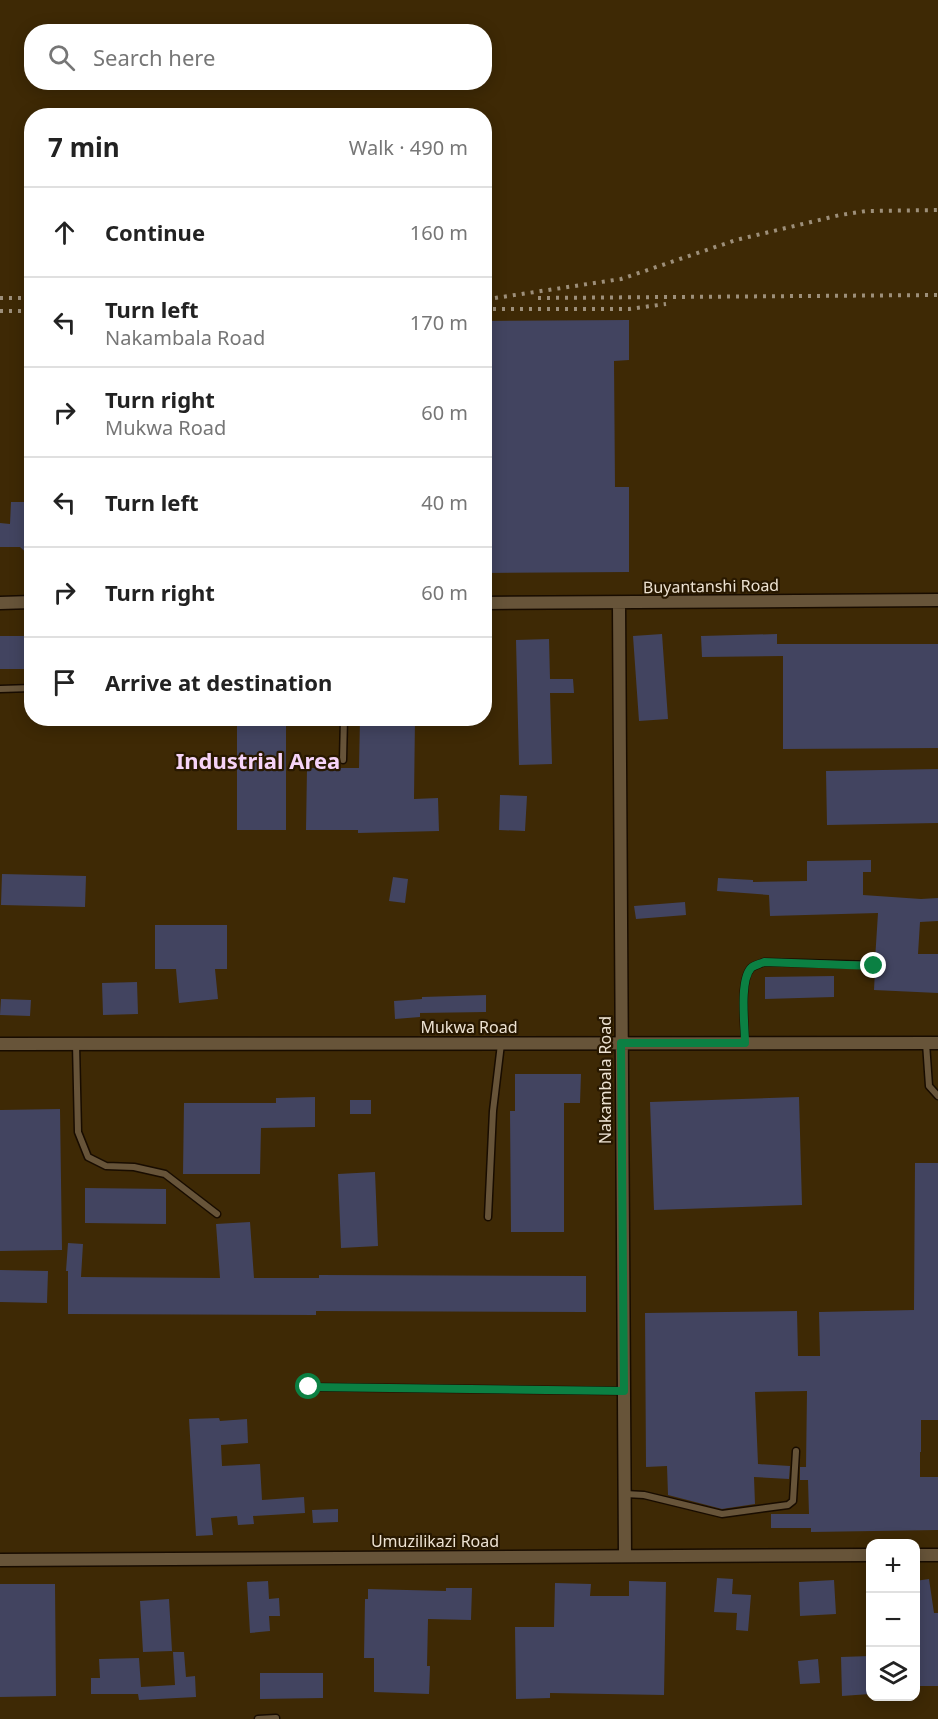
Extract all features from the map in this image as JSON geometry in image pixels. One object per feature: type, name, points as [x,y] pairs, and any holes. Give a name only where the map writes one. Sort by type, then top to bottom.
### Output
[{"type":"street","name":"Buyantanshi Road","points":[[492,603],[619,604],[938,600]]},
{"type":"street","points":[[0,603],[24,602]]},
{"type":"street","name":"Nakambala Road","points":[[619,604],[625,1556]]},
{"type":"street","name":"Mukwa Road","points":[[0,1044],[932,1043]]},
{"type":"street","name":"Umuzilikazi Road","points":[[0,1560],[866,1555]]},
{"type":"street","points":[[920,1555],[938,1555]]},
{"type":"lane","points":[[0,689],[24,688]]},
{"type":"lane","points":[[343,760],[344,726]]},
{"type":"lane","points":[[745,1043],[744,995],[746,977],[752,967],[764,962],[874,966]]},
{"type":"lane","points":[[488,1216],[493,1111],[501,1043]]},
{"type":"lane","points":[[932,1043],[929,1086],[938,1095]]},
{"type":"lane","points":[[76,1044],[78,1132],[88,1157],[106,1166],[134,1167],[165,1174],[217,1214]]},
{"type":"lane","points":[[309,1387],[624,1391]]},
{"type":"lane","points":[[625,1494],[644,1495],[722,1514],[788,1505],[793,1501],[796,1451]]},
{"type":"lane","points":[[258,1719],[276,1718]]},
{"type":"shaded area","points":[[0,0],[938,0],[938,1719],[0,1719]]},
{"type":"building","points":[[629,320],[629,360],[614,361],[615,487],[629,487],[629,572],[492,573],[492,321]]},
{"type":"building","points":[[11,502],[24,502],[24,551],[20,547],[0,547],[0,523],[10,524]]},
{"type":"building","points":[[662,634],[668,719],[639,721],[633,636]]},
{"type":"building","points":[[777,634],[777,644],[938,644],[938,748],[783,749],[783,656],[702,657],[701,636]]},
{"type":"building","points":[[0,636],[24,636],[24,669],[0,669]]},
{"type":"building","points":[[549,639],[550,679],[573,679],[574,693],[550,693],[552,764],[519,765],[516,640]]},
{"type":"building","points":[[237,726],[286,726],[286,830],[237,830]]},
{"type":"building","points":[[360,726],[415,726],[414,799],[438,798],[439,831],[358,833],[358,830],[306,830],[307,768],[359,768]]},
{"type":"building","points":[[938,769],[938,823],[827,825],[826,771]]},
{"type":"building","points":[[500,795],[527,796],[525,831],[499,830]]},
{"type":"building","points":[[871,860],[871,872],[863,872],[863,895],[938,898],[938,921],[920,922],[918,954],[938,954],[938,993],[874,990],[875,970],[879,966],[875,960],[878,913],[770,916],[769,895],[717,891],[718,878],[753,880],[753,882],[807,881],[807,861]]},
{"type":"building","points":[[2,874],[86,876],[85,907],[1,905]]},
{"type":"building","points":[[393,877],[408,879],[405,903],[389,901]]},
{"type":"building","points":[[685,902],[686,915],[636,919],[634,906]]},
{"type":"building","points":[[155,925],[227,925],[227,969],[215,969],[218,999],[179,1003],[176,969],[155,969]]},
{"type":"building","points":[[834,976],[834,997],[765,999],[765,977]]},
{"type":"building","points":[[137,982],[138,1014],[103,1015],[102,983]]},
{"type":"building","points":[[486,995],[486,1012],[420,1013],[420,1017],[395,1019],[394,1001],[422,999],[422,997]]},
{"type":"building","points":[[1,999],[31,1000],[30,1016],[0,1015]]},
{"type":"building","points":[[515,1074],[581,1074],[580,1103],[564,1103],[564,1232],[511,1232],[510,1111],[515,1111]]},
{"type":"building","points":[[315,1097],[315,1127],[261,1128],[260,1174],[183,1174],[184,1103],[276,1103],[276,1098]]},
{"type":"building","points":[[799,1097],[802,1205],[654,1210],[650,1102]]},
{"type":"building","points":[[350,1100],[371,1100],[371,1114],[350,1114]]},
{"type":"building","points":[[60,1109],[62,1250],[0,1251],[0,1110]]},
{"type":"building","points":[[915,1163],[938,1163],[938,1420],[921,1420],[920,1477],[938,1477],[938,1530],[811,1532],[811,1528],[771,1528],[771,1514],[809,1514],[808,1480],[800,1480],[800,1467],[806,1467],[807,1391],[755,1392],[758,1464],[790,1466],[789,1479],[754,1477],[755,1504],[722,1509],[668,1495],[667,1466],[646,1467],[645,1313],[797,1311],[798,1356],[820,1356],[819,1312],[914,1310]]},
{"type":"building","points":[[375,1172],[378,1246],[341,1248],[338,1174]]},
{"type":"building","points":[[85,1188],[166,1189],[166,1224],[85,1223]]},
{"type":"building","points":[[250,1222],[254,1278],[319,1278],[319,1275],[586,1276],[586,1312],[316,1311],[316,1315],[68,1314],[68,1271],[66,1271],[68,1243],[83,1244],[81,1277],[220,1278],[216,1224]]},
{"type":"building","points":[[0,1270],[48,1271],[47,1303],[0,1302]]},
{"type":"building","points":[[219,1418],[220,1421],[247,1419],[248,1443],[221,1445],[222,1466],[260,1464],[262,1500],[304,1497],[305,1513],[253,1516],[254,1524],[238,1525],[237,1516],[211,1518],[213,1535],[196,1536],[189,1419]]},
{"type":"building","points":[[338,1509],[338,1522],[313,1523],[312,1510]]},
{"type":"building","points":[[717,1578],[733,1579],[732,1594],[751,1595],[748,1631],[736,1630],[737,1613],[714,1612]]},
{"type":"building","points":[[929,1579],[934,1613],[938,1613],[938,1686],[920,1686],[920,1580]]},
{"type":"building","points":[[834,1580],[836,1614],[800,1616],[799,1582]]},
{"type":"building","points":[[268,1581],[269,1599],[279,1598],[280,1616],[269,1616],[270,1631],[250,1633],[247,1582]]},
{"type":"building","points":[[629,1581],[666,1582],[664,1695],[550,1693],[550,1698],[516,1699],[515,1627],[554,1627],[555,1583],[591,1584],[590,1596],[629,1596]]},
{"type":"building","points":[[0,1584],[55,1584],[56,1696],[0,1697]]},
{"type":"building","points":[[446,1588],[472,1588],[471,1620],[428,1619],[429,1694],[374,1692],[374,1658],[364,1658],[365,1599],[368,1599],[368,1589],[446,1591]]},
{"type":"building","points":[[169,1599],[172,1651],[143,1652],[140,1601]]},
{"type":"building","points":[[173,1652],[184,1652],[186,1677],[195,1676],[196,1697],[139,1700],[138,1694],[91,1694],[91,1678],[100,1678],[99,1659],[139,1658],[141,1687],[175,1685]]},
{"type":"building","points":[[866,1656],[866,1694],[842,1696],[841,1657]]},
{"type":"building","points":[[818,1659],[820,1683],[800,1684],[798,1661]]},
{"type":"building","points":[[260,1673],[323,1673],[323,1698],[260,1699]]},
{"type":"railway","points":[[495,298],[621,279],[736,240],[840,215],[866,211],[938,210]]},
{"type":"railway","points":[[538,298],[938,295]]},
{"type":"railway","points":[[0,298],[24,298]]},
{"type":"railway","points":[[492,309],[629,309],[666,304]]},
{"type":"railway","points":[[0,311],[24,311]]},
{"type":"district","name":"Industrial Area","points":[[258,760]]},
{"type":"route","points":[[309,1387],[624,1391],[621,1043],[745,1043],[744,995],[746,977],[752,967],[764,962],[874,966]]}]
